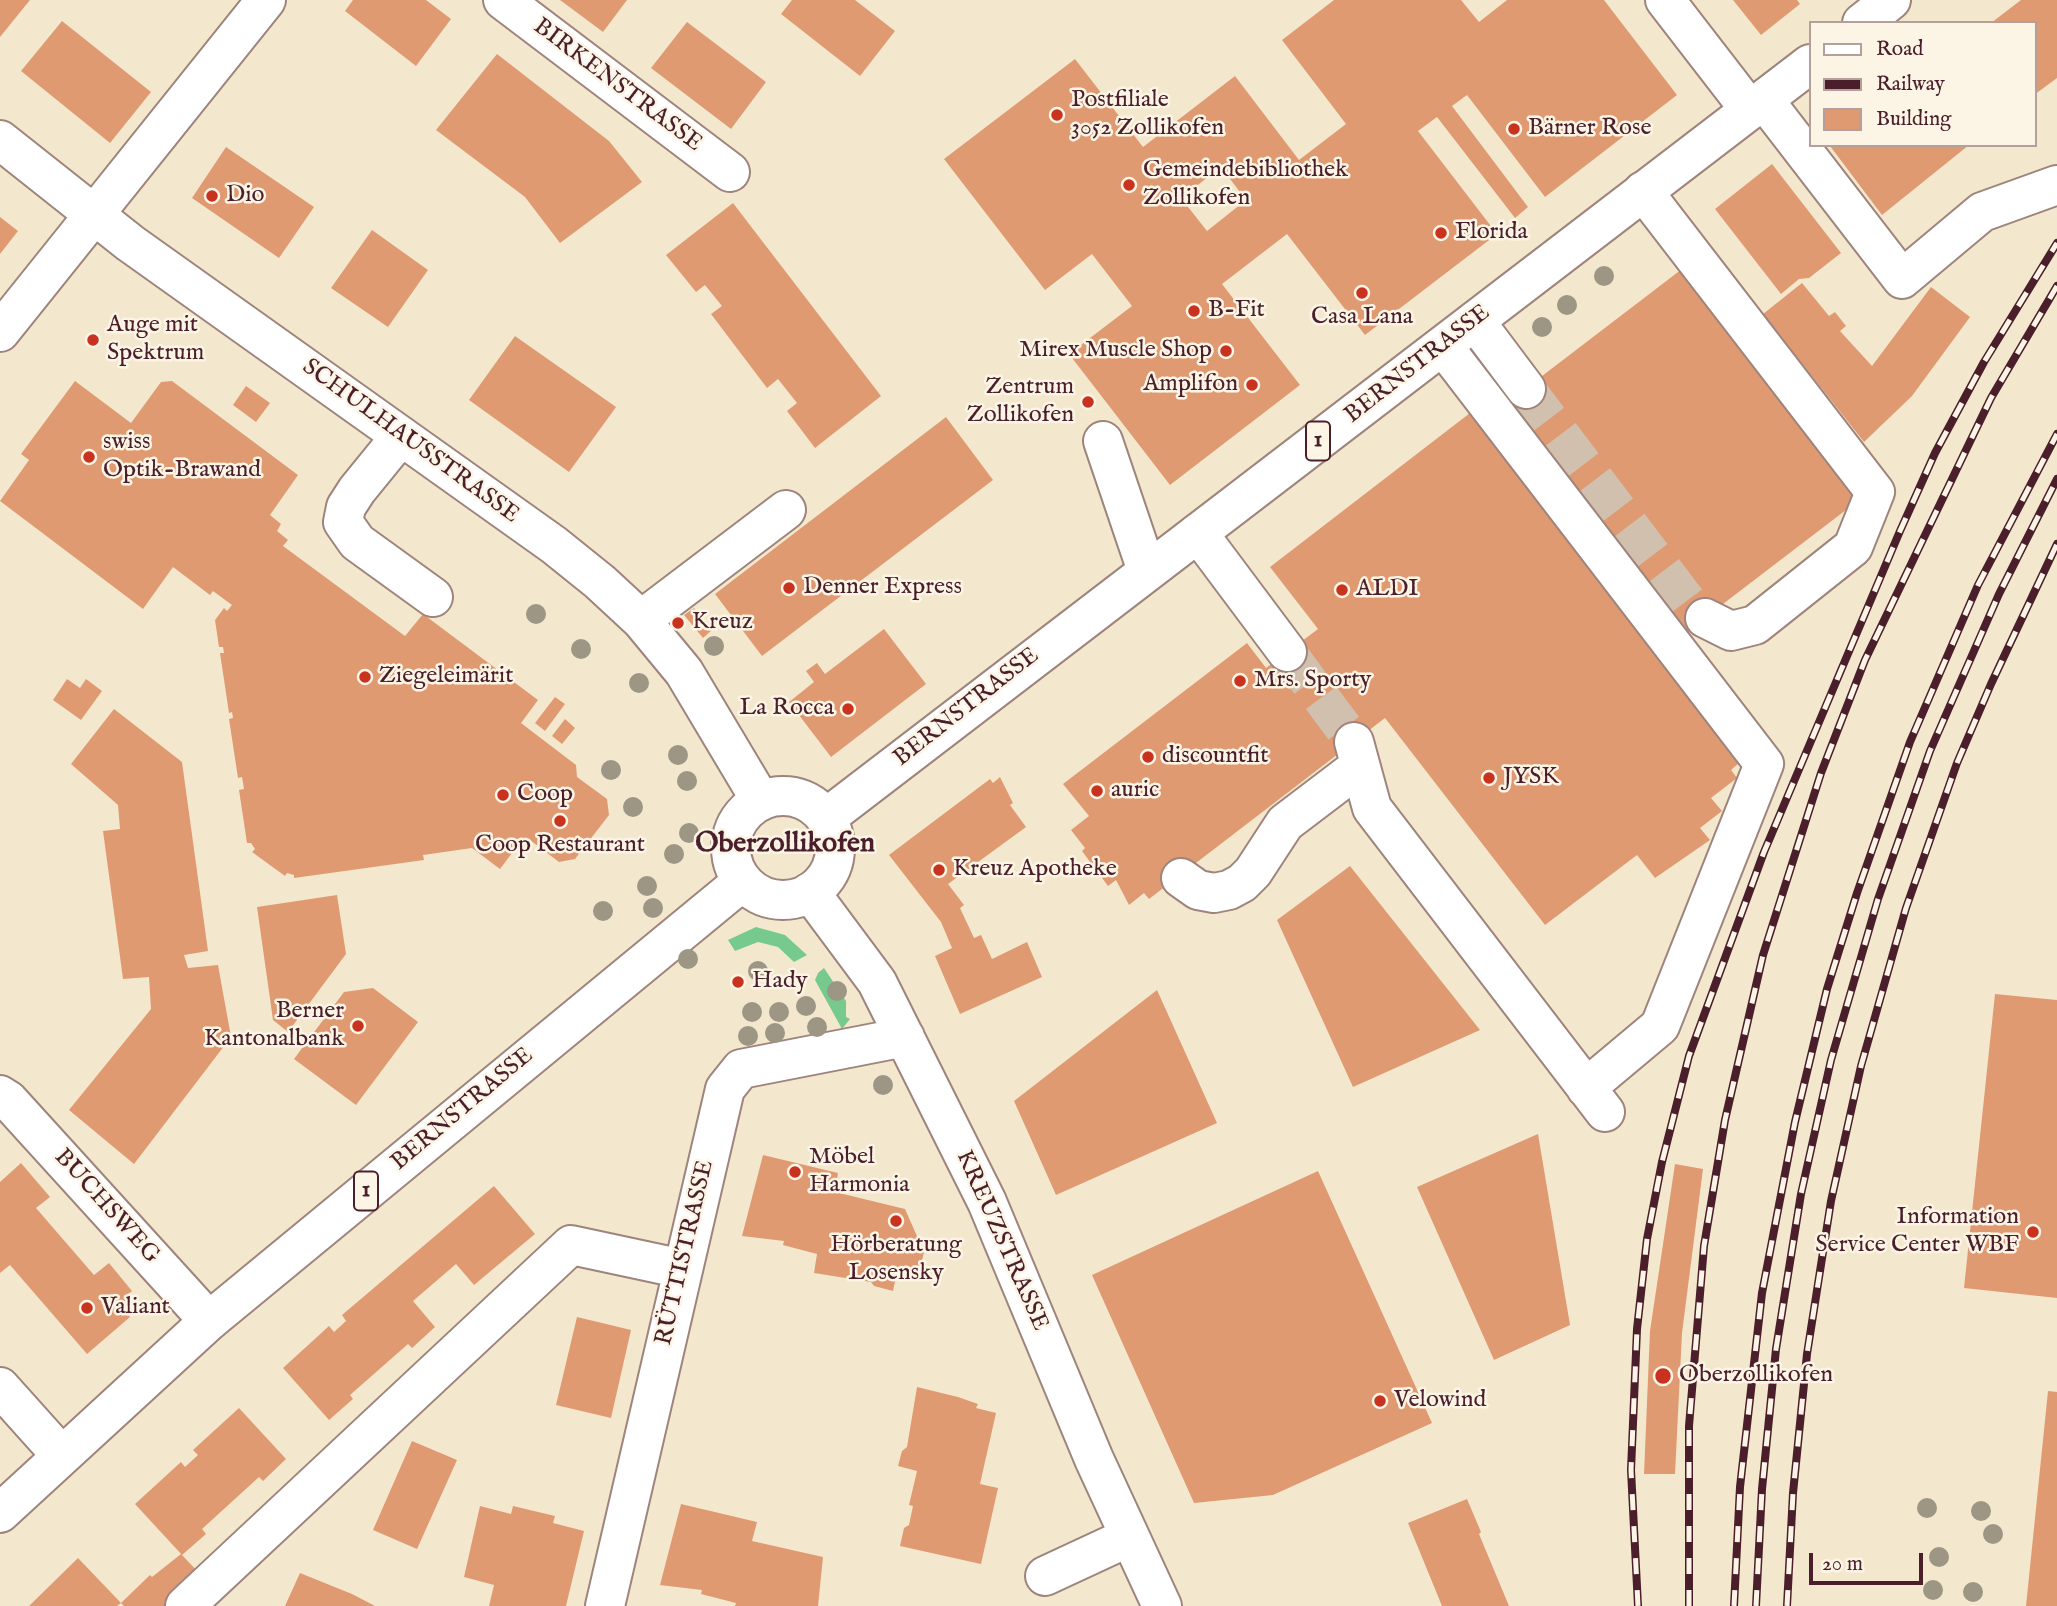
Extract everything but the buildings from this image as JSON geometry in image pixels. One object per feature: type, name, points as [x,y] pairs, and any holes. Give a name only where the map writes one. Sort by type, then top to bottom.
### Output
[{"type":"street","points":[[0,332],[267,0]]},
{"type":"street","name":"BIRKENSTRASSE","points":[[503,0],[730,172]]},
{"type":"street","points":[[1665,0],[1757,105],[1902,279],[1982,212],[2057,185]]},
{"type":"street","points":[[1865,21],[1891,0]]},
{"type":"street","name":"BERNSTRASSE","points":[[826,818],[1808,66]]},
{"type":"street","name":"SCHULHAUSSTRASSE","points":[[0,140],[93,215],[554,545],[641,620],[661,641],[705,704],[761,801]]},
{"type":"street","points":[[1643,191],[1875,492],[1853,547],[1755,625],[1731,631],[1704,618]]},
{"type":"street","points":[[1475,321],[1525,389]]},
{"type":"street","points":[[1181,878],[1198,890],[1213,893],[1229,890],[1242,883],[1253,872],[1285,824],[1357,754],[1371,808],[1595,1100],[1660,1026],[1763,764],[1443,346]]},
{"type":"street","points":[[401,436],[357,490],[346,508],[343,522],[357,542],[433,597]]},
{"type":"street","points":[[1103,441],[1147,571]]},
{"type":"street","points":[[641,620],[786,510]]},
{"type":"street","points":[[1198,533],[1287,652]]},
{"type":"street","points":[[772,797],[796,797],[807,802],[826,818],[835,844],[834,858],[821,884],[810,892],[782,899],[767,897],[743,881],[733,860],[733,836],[743,816],[761,801],[772,797]]},
{"type":"street","name":"BERNSTRASSE","points":[[0,1513],[209,1321],[743,881]]},
{"type":"street","name":"KREUZSTRASSE","points":[[810,892],[877,982],[987,1202],[1161,1606]]},
{"type":"street","name":"RÜTTISTRASSE","points":[[605,1606],[720,1104],[734,1074],[751,1067],[905,1037]]},
{"type":"street","name":"BUCHSWEG","points":[[0,1095],[8,1100],[209,1321]]},
{"type":"street","points":[[184,1606],[571,1245],[683,1269]]},
{"type":"street","points":[[0,1387],[61,1455]]},
{"type":"street","points":[[1045,1576],[1129,1537]]},
{"type":"green space","points":[[756,927],[785,935],[807,955],[794,962],[778,947],[758,942],[735,951],[728,940]]},
{"type":"green space","points":[[824,968],[846,1001],[846,1017],[850,1019],[842,1029],[815,980]]},
{"type":"tunnel","points":[[1526,389],[1693,609],[1705,618]]},
{"type":"tunnel","points":[[1287,652],[1354,742]]},
{"type":"railway","points":[[1638,1606],[1631,1470],[1637,1329],[1647,1239],[1662,1162],[1689,1056],[1764,852],[1935,453],[1984,362],[2057,243]]},
{"type":"railway","points":[[1689,1606],[1689,1426],[1704,1246],[1725,1120],[1763,955],[1821,773],[1865,660],[1991,398],[2057,286]]},
{"type":"railway","points":[[1734,1606],[1740,1487],[1762,1293],[1795,1122],[1827,989],[1857,893],[1910,742],[1978,585],[2057,434]]},
{"type":"railway","points":[[1756,1606],[1762,1489],[1776,1349],[1801,1194],[1831,1060],[1878,899],[1930,751],[1999,594],[2057,479]]},
{"type":"railway","points":[[1787,1606],[1793,1493],[1807,1354],[1831,1201],[1861,1066],[1906,908],[1957,763],[2057,544]]},
{"type":"place","name":"Postfiliale 3052 Zollikofen","points":[[1057,115]]},
{"type":"place","name":"Bärner Rose","points":[[1514,129]]},
{"type":"place","name":"Gemeindebibliothek Zollikofen","points":[[1129,185]]},
{"type":"place","name":"Dio","points":[[212,196]]},
{"type":"place","name":"Florida","points":[[1441,233]]},
{"type":"place","name":"Casa Lana","points":[[1362,293]]},
{"type":"place","name":"B-Fit","points":[[1194,311]]},
{"type":"place","name":"Auge mit Spektrum","points":[[93,340]]},
{"type":"place","name":"Mirex Muscle Shop","points":[[1226,351]]},
{"type":"place","name":"Amplifon","points":[[1252,385]]},
{"type":"place","name":"Zentrum Zollikofen","points":[[1088,402]]},
{"type":"place","name":"swiss Optik-Brawand","points":[[89,457]]},
{"type":"place","name":"Denner Express","points":[[789,588]]},
{"type":"place","name":"ALDI","points":[[1342,590]]},
{"type":"place","name":"Kreuz","points":[[678,623]]},
{"type":"place","name":"Ziegeleimärit","points":[[365,677]]},
{"type":"place","name":"Mrs. Sporty","points":[[1240,681]]},
{"type":"place","name":"La Rocca","points":[[848,709]]},
{"type":"place","name":"discountfit","points":[[1148,757]]},
{"type":"place","name":"JYSK","points":[[1489,778]]},
{"type":"place","name":"auric","points":[[1097,791]]},
{"type":"place","name":"Coop","points":[[503,795]]},
{"type":"place","name":"Coop Restaurant","points":[[560,821]]},
{"type":"place","name":"Kreuz Apotheke","points":[[939,870]]},
{"type":"place","name":"Hady","points":[[738,982]]},
{"type":"place","name":"Berner Kantonalbank","points":[[358,1026]]},
{"type":"place","name":"Möbel Harmonia","points":[[795,1172]]},
{"type":"place","name":"Hörberatung Losensky","points":[[896,1221]]},
{"type":"place","name":"Information Service Center WBF","points":[[2033,1232]]},
{"type":"place","name":"Valiant","points":[[87,1308]]},
{"type":"place","name":"Oberzollikofen","points":[[1663,1376]]},
{"type":"place","name":"Velowind","points":[[1380,1401]]},
{"type":"district","name":"Oberzollikofen","points":[[785,845]]}]
